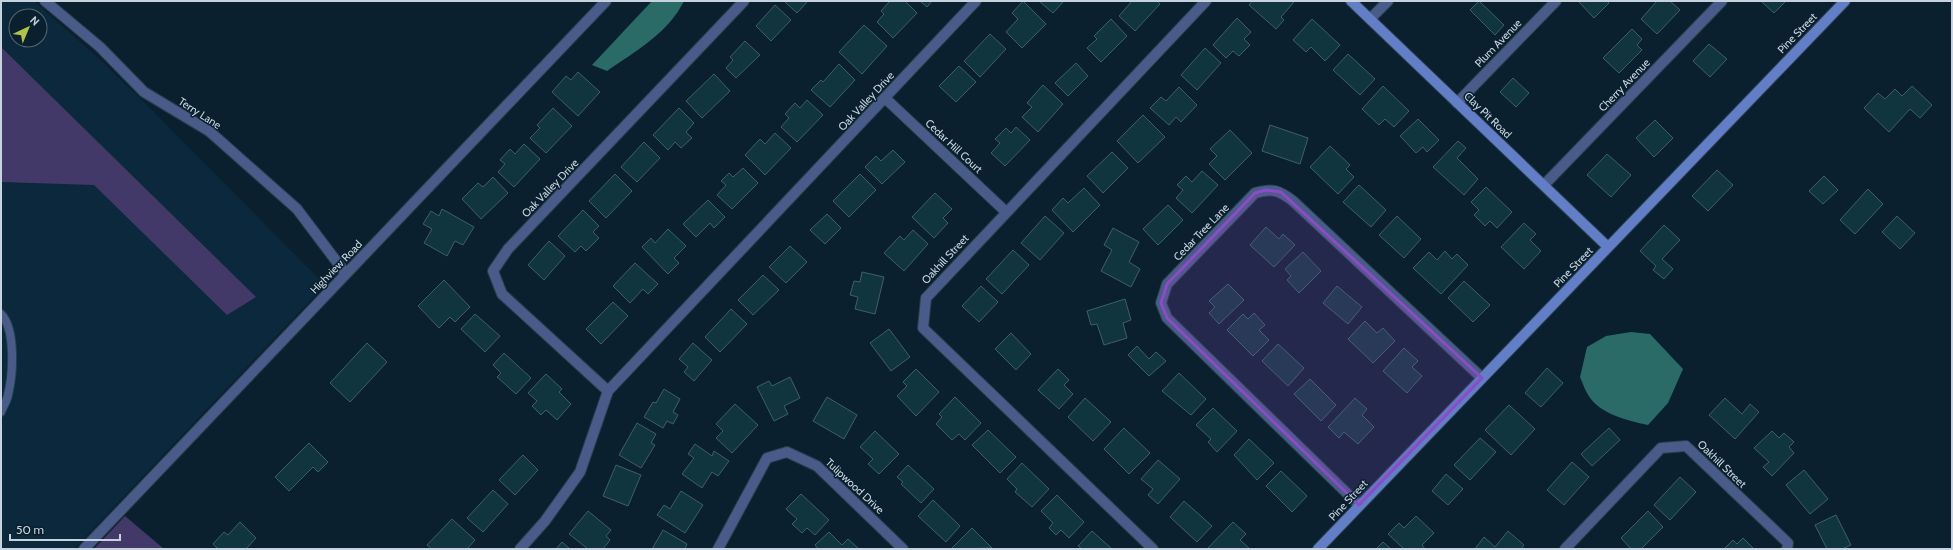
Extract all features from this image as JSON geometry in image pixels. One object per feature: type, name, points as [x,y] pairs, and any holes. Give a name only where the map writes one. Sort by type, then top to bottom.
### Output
[{"type":"street","name":"Terry Lane","points":[[45,1],[100,47],[144,92],[209,131],[297,209],[346,274]]},
{"type":"street","name":"Highview Road","points":[[84,549],[606,1]]},
{"type":"street","name":"Oak Valley Drive","points":[[608,390],[502,294],[493,271],[508,249],[744,1]]},
{"type":"street","name":"Oak Valley Drive","points":[[520,549],[546,521],[580,472],[608,390],[976,1]]},
{"type":"street","name":"Oakhill Street","points":[[1153,549],[923,328],[926,298],[1206,1]]},
{"type":"street","name":"Clay Pit Road","points":[[1351,1],[1608,248]]},
{"type":"street","points":[[1370,20],[1388,1]]},
{"type":"street","name":"Plum Avenue","points":[[1457,103],[1556,1]]},
{"type":"street","name":"Cherry Avenue","points":[[1544,185],[1722,1]]},
{"type":"street","name":"Pine Street","points":[[1318,549],[1845,1]]},
{"type":"street","name":"Cedar Hill Court","points":[[885,98],[1006,212]]},
{"type":"street","name":"Cedar Tree Lane","points":[[1359,505],[1167,318],[1161,303],[1167,284],[1255,193],[1266,190],[1281,192],[1299,206],[1482,378]]},
{"type":"street","name":"Oakhill Street","points":[[1565,549],[1661,448],[1686,446],[1788,543],[1787,549]]},
{"type":"street","name":"Tulipwood Drive","points":[[718,549],[767,458],[787,452],[817,466],[903,549]]},
{"type":"lane","points":[[1,314],[5,318],[12,337],[8,396],[1,412]]},
{"type":"highlighted area","points":[[1266,190],[1281,192],[1482,378],[1359,505],[1167,318],[1161,303],[1167,284],[1255,193]]},
{"type":"shaded area","points":[[1,1],[34,1],[42,8],[8,8],[8,48],[48,48],[48,13],[94,54],[143,101],[325,285],[74,549],[1,549]]},
{"type":"shaded area","points":[[652,1],[684,1],[669,23],[660,32],[629,56],[607,71],[592,65]]},
{"type":"shaded area","points":[[1,47],[256,297],[227,315],[94,185],[1,182]]},
{"type":"shaded area","points":[[1631,332],[1650,334],[1683,369],[1668,403],[1648,425],[1633,422],[1617,416],[1596,405],[1589,397],[1580,377],[1587,347],[1606,336]]},
{"type":"shaded area","points":[[125,516],[164,549],[94,549]]},
{"type":"building","points":[[784,1],[808,1],[797,13]]},
{"type":"building","points":[[890,1],[905,1],[917,13],[893,38],[877,22],[884,14],[881,11]]},
{"type":"building","points":[[920,1],[932,1],[927,7]]},
{"type":"building","points":[[1023,1],[1046,24],[1022,48],[1006,32],[1018,19],[1012,13]]},
{"type":"building","points":[[1039,1],[1064,1],[1053,13]]},
{"type":"building","points":[[1132,1],[1157,1],[1160,4],[1135,31],[1119,16]]},
{"type":"building","points":[[1252,1],[1294,2],[1281,17],[1284,20],[1276,29],[1249,5]]},
{"type":"building","points":[[1479,1],[1504,25],[1495,35],[1470,10]]},
{"type":"building","points":[[1608,1],[1609,3],[1594,18],[1579,2]]},
{"type":"building","points":[[1657,1],[1670,1],[1680,10],[1657,34],[1641,19]]},
{"type":"building","points":[[1761,1],[1786,1],[1774,13]]},
{"type":"building","points":[[775,5],[791,20],[771,41],[756,26]]},
{"type":"building","points":[[1237,18],[1251,32],[1244,39],[1250,45],[1239,56],[1233,51],[1226,58],[1213,45]]},
{"type":"building","points":[[1111,19],[1127,36],[1101,62],[1087,48],[1097,39],[1094,36]]},
{"type":"building","points":[[1312,19],[1340,45],[1325,61],[1311,47],[1306,52],[1293,40]]},
{"type":"building","points":[[864,25],[887,46],[862,74],[839,52]]},
{"type":"building","points":[[1632,29],[1642,39],[1637,45],[1642,50],[1619,73],[1603,58]]},
{"type":"building","points":[[990,34],[1006,49],[980,77],[964,61]]},
{"type":"building","points":[[745,41],[760,55],[736,78],[726,68],[733,60],[730,57]]},
{"type":"building","points":[[1709,44],[1727,59],[1710,77],[1693,61]]},
{"type":"building","points":[[1205,48],[1221,63],[1197,90],[1181,75]]},
{"type":"building","points":[[1348,54],[1375,79],[1360,95],[1333,70]]},
{"type":"building","points":[[1076,63],[1088,76],[1068,96],[1055,83]]},
{"type":"building","points":[[839,64],[855,80],[830,107],[811,90],[821,80],[823,82]]},
{"type":"building","points":[[959,66],[976,82],[956,102],[939,86]]},
{"type":"building","points":[[578,72],[600,92],[578,116],[552,92],[566,76],[571,80]]},
{"type":"building","points":[[714,74],[730,91],[702,118],[686,101]]},
{"type":"building","points":[[1513,78],[1529,93],[1516,107],[1500,92]]},
{"type":"building","points":[[1043,85],[1063,104],[1038,132],[1022,117],[1032,107],[1027,103]]},
{"type":"building","points":[[1383,86],[1409,111],[1394,127],[1385,119],[1379,125],[1362,109]]},
{"type":"building","points":[[1912,86],[1932,105],[1920,118],[1910,109],[1889,132],[1864,108],[1878,93],[1885,99],[1895,89],[1902,96]]},
{"type":"building","points":[[1179,87],[1197,105],[1181,122],[1176,117],[1169,125],[1150,108],[1161,97],[1166,101]]},
{"type":"building","points":[[807,100],[823,115],[797,142],[781,127],[789,118],[785,114],[795,103],[800,108]]},
{"type":"building","points":[[553,108],[572,126],[546,153],[530,138],[540,128],[537,125]]},
{"type":"building","points":[[679,108],[694,123],[686,132],[692,138],[681,148],[675,142],[668,150],[653,135]]},
{"type":"building","points":[[1143,115],[1165,137],[1138,163],[1117,141]]},
{"type":"building","points":[[1418,119],[1439,140],[1427,152],[1423,147],[1416,153],[1400,136]]},
{"type":"building","points":[[1655,120],[1673,138],[1654,157],[1636,138]]},
{"type":"building","points":[[1270,125],[1308,138],[1300,164],[1262,151]]},
{"type":"building","points":[[1016,127],[1030,140],[1005,166],[991,153],[1000,143],[995,139],[1006,128],[1011,133]]},
{"type":"building","points":[[1230,130],[1252,153],[1225,180],[1209,164],[1217,156],[1210,149]]},
{"type":"building","points":[[775,133],[791,148],[765,175],[745,155],[760,139],[765,144]]},
{"type":"building","points":[[1458,141],[1466,148],[1457,158],[1478,179],[1464,195],[1433,167]]},
{"type":"building","points":[[644,142],[660,158],[637,182],[621,167]]},
{"type":"building","points":[[524,144],[540,159],[514,187],[498,172],[505,164],[500,160],[510,149],[515,154]]},
{"type":"building","points":[[1330,146],[1350,165],[1346,169],[1354,177],[1338,194],[1310,167]]},
{"type":"building","points":[[893,150],[905,162],[882,184],[865,167],[876,156],[881,161]]},
{"type":"building","points":[[1112,152],[1128,168],[1103,193],[1087,176]]},
{"type":"building","points":[[1607,154],[1631,175],[1611,197],[1587,175]]},
{"type":"building","points":[[743,168],[758,183],[732,209],[717,195],[726,185],[721,181],[729,173],[733,177]]},
{"type":"building","points":[[1717,170],[1733,185],[1708,211],[1692,196]]},
{"type":"building","points":[[1202,171],[1218,185],[1192,213],[1176,198],[1183,190],[1177,185],[1186,176],[1192,182]]},
{"type":"building","points":[[615,174],[632,191],[606,218],[589,201]]},
{"type":"building","points":[[860,174],[876,190],[849,217],[833,201]]},
{"type":"building","points":[[1824,176],[1838,190],[1823,204],[1809,191]]},
{"type":"building","points":[[493,177],[508,193],[481,219],[462,199],[478,183],[483,187]]},
{"type":"building","points":[[1359,185],[1386,210],[1371,227],[1343,202]]},
{"type":"building","points":[[1486,187],[1512,212],[1497,228],[1490,221],[1485,226],[1474,215],[1479,210],[1471,202]]},
{"type":"building","points":[[1084,188],[1100,205],[1073,232],[1052,210],[1063,198],[1068,203]]},
{"type":"building","points":[[1868,189],[1883,204],[1855,234],[1840,220]]},
{"type":"building","points":[[935,193],[952,209],[943,218],[948,223],[934,238],[912,217]]},
{"type":"building","points":[[708,200],[725,217],[714,228],[710,223],[696,237],[683,224]]},
{"type":"building","points":[[1168,205],[1183,220],[1158,245],[1143,229]]},
{"type":"building","points":[[442,209],[474,227],[463,245],[455,241],[447,256],[424,243],[432,229],[423,224],[431,211],[439,216]]},
{"type":"building","points":[[583,210],[599,226],[593,232],[599,238],[586,251],[581,246],[575,252],[558,236]]},
{"type":"building","points":[[827,214],[841,228],[825,244],[810,230]]},
{"type":"building","points":[[1045,216],[1064,233],[1040,260],[1021,243]]},
{"type":"building","points":[[1397,216],[1421,239],[1404,258],[1379,235]]},
{"type":"building","points":[[1897,216],[1915,233],[1900,249],[1882,232]]},
{"type":"building","points":[[1524,223],[1536,234],[1530,240],[1541,251],[1524,269],[1501,247]]},
{"type":"building","points":[[1664,225],[1680,240],[1662,259],[1673,269],[1664,279],[1653,270],[1656,266],[1640,251]]},
{"type":"building","points":[[1266,227],[1279,239],[1283,234],[1295,245],[1274,267],[1250,245]]},
{"type":"building","points":[[1113,228],[1139,242],[1129,262],[1140,269],[1131,287],[1101,271],[1112,250],[1104,245]]},
{"type":"building","points":[[668,229],[686,246],[674,258],[679,263],[668,274],[642,247],[651,238],[655,243]]},
{"type":"building","points":[[913,230],[928,244],[904,271],[884,253],[900,236],[904,240]]},
{"type":"building","points":[[549,241],[565,256],[544,280],[528,265]]},
{"type":"building","points":[[790,246],[807,262],[786,283],[769,267]]},
{"type":"building","points":[[1013,250],[1029,265],[1002,294],[986,279]]},
{"type":"building","points":[[1445,251],[1452,259],[1457,254],[1468,265],[1441,294],[1413,268],[1429,252],[1437,260]]},
{"type":"building","points":[[1303,252],[1321,271],[1299,293],[1287,280],[1291,276],[1285,269]]},
{"type":"building","points":[[635,263],[658,284],[648,294],[643,289],[630,303],[613,286]]},
{"type":"building","points":[[862,272],[884,277],[875,314],[855,309],[858,297],[850,295],[854,281],[860,282]]},
{"type":"building","points":[[763,275],[779,290],[753,315],[738,300]]},
{"type":"building","points":[[444,280],[470,307],[455,322],[450,317],[439,328],[418,306]]},
{"type":"building","points":[[1464,281],[1490,305],[1473,322],[1448,298]]},
{"type":"building","points":[[1228,284],[1244,300],[1219,324],[1209,313],[1215,307],[1209,301]]},
{"type":"building","points":[[981,286],[998,302],[979,322],[962,306]]},
{"type":"building","points":[[1337,286],[1362,307],[1348,324],[1323,303]]},
{"type":"building","points":[[1125,299],[1131,320],[1123,323],[1127,338],[1104,345],[1097,324],[1091,325],[1087,311]]},
{"type":"building","points":[[613,302],[628,316],[601,344],[586,329]]},
{"type":"building","points":[[731,309],[747,324],[720,352],[705,337]]},
{"type":"building","points":[[1254,313],[1265,325],[1259,330],[1269,340],[1253,356],[1227,330],[1243,314],[1248,319]]},
{"type":"building","points":[[475,314],[500,336],[485,352],[461,329]]},
{"type":"building","points":[[1365,321],[1377,333],[1383,328],[1395,341],[1373,363],[1348,339]]},
{"type":"building","points":[[889,329],[910,357],[891,371],[870,343]]},
{"type":"building","points":[[1011,333],[1031,354],[1016,370],[995,349]]},
{"type":"building","points":[[367,343],[387,362],[350,402],[330,383]]},
{"type":"building","points":[[693,343],[712,360],[694,381],[684,372],[688,367],[679,359]]},
{"type":"building","points":[[1278,344],[1304,368],[1288,386],[1262,361]]},
{"type":"building","points":[[1137,346],[1149,359],[1156,352],[1166,361],[1149,376],[1128,355]]},
{"type":"building","points":[[1404,348],[1418,361],[1412,367],[1422,376],[1407,393],[1383,371]]},
{"type":"building","points":[[504,353],[531,378],[516,394],[497,377],[501,373],[493,365]]},
{"type":"building","points":[[1547,368],[1563,383],[1541,407],[1525,393]]},
{"type":"building","points":[[916,369],[939,392],[916,416],[897,396],[907,386],[903,382]]},
{"type":"building","points":[[1058,369],[1069,380],[1064,385],[1073,394],[1059,409],[1038,390]]},
{"type":"building","points":[[1179,373],[1206,399],[1191,415],[1162,391]]},
{"type":"building","points":[[546,374],[562,389],[559,392],[571,404],[557,420],[546,410],[541,415],[532,406],[537,401],[528,393]]},
{"type":"building","points":[[790,377],[800,398],[784,406],[788,414],[774,421],[757,387],[769,381],[772,386]]},
{"type":"building","points":[[1310,379],[1336,405],[1321,421],[1294,394]]},
{"type":"building","points":[[664,389],[680,399],[673,412],[678,415],[673,424],[667,421],[663,428],[644,417],[653,402],[656,403]]},
{"type":"building","points":[[827,397],[857,415],[844,439],[813,421]]},
{"type":"building","points":[[955,397],[981,423],[965,440],[959,434],[952,440],[936,424],[942,417],[939,414]]},
{"type":"building","points":[[1085,398],[1111,422],[1093,441],[1068,417]]},
{"type":"building","points":[[1355,398],[1367,409],[1362,415],[1374,427],[1358,444],[1344,432],[1339,438],[1328,427]]},
{"type":"building","points":[[1725,398],[1742,414],[1750,404],[1759,412],[1735,439],[1709,415]]},
{"type":"building","points":[[735,404],[758,425],[732,453],[716,438],[723,431],[716,424]]},
{"type":"building","points":[[1509,405],[1535,429],[1511,455],[1485,430]]},
{"type":"building","points":[[1213,408],[1237,431],[1217,452],[1208,442],[1211,439],[1196,425]]},
{"type":"building","points":[[637,423],[656,434],[651,443],[655,445],[641,468],[619,455]]},
{"type":"building","points":[[1124,428],[1150,453],[1129,474],[1104,449]]},
{"type":"building","points":[[1609,428],[1620,440],[1592,466],[1581,454]]},
{"type":"building","points":[[988,430],[1016,457],[1000,473],[972,445]]},
{"type":"building","points":[[875,431],[899,454],[879,474],[868,464],[873,459],[860,447]]},
{"type":"building","points":[[1772,431],[1779,438],[1784,433],[1794,442],[1789,447],[1794,453],[1772,476],[1763,467],[1769,462],[1754,448]]},
{"type":"building","points":[[1480,438],[1496,452],[1470,480],[1454,465]]},
{"type":"building","points":[[1249,439],[1274,463],[1257,480],[1234,455]]},
{"type":"building","points":[[309,443],[328,462],[318,472],[313,467],[289,491],[275,477]]},
{"type":"building","points":[[695,444],[712,456],[714,451],[729,461],[718,476],[712,472],[702,488],[682,474],[694,458],[688,454]]},
{"type":"building","points":[[523,455],[538,470],[515,495],[499,480]]},
{"type":"building","points":[[1158,460],[1180,479],[1158,504],[1148,495],[1153,489],[1141,479]]},
{"type":"building","points":[[1572,462],[1589,477],[1564,505],[1547,490]]},
{"type":"building","points":[[1022,463],[1049,489],[1032,507],[1015,492],[1017,489],[1007,479]]},
{"type":"building","points":[[616,465],[641,475],[628,506],[603,496]]},
{"type":"building","points":[[908,465],[934,489],[921,503],[901,484],[903,482],[897,477]]},
{"type":"building","points":[[1804,470],[1828,499],[1810,514],[1786,485]]},
{"type":"building","points":[[1281,471],[1307,496],[1292,512],[1266,486]]},
{"type":"building","points":[[1446,474],[1463,489],[1448,505],[1432,491]]},
{"type":"building","points":[[1680,477],[1696,492],[1670,520],[1654,505]]},
{"type":"building","points":[[493,490],[508,504],[483,532],[467,518]]},
{"type":"building","points":[[681,491],[703,505],[685,533],[657,515],[664,505],[670,509]]},
{"type":"building","points":[[801,494],[829,520],[815,535],[807,528],[802,533],[792,524],[797,519],[786,509]]},
{"type":"building","points":[[1057,495],[1084,522],[1069,538],[1061,530],[1056,535],[1049,528],[1053,523],[1041,511]]},
{"type":"building","points":[[933,500],[960,526],[946,542],[918,516]]},
{"type":"building","points":[[1184,501],[1212,526],[1197,542],[1170,517]]},
{"type":"building","points":[[588,511],[611,530],[606,536],[610,540],[603,549],[588,549],[569,534]]},
{"type":"building","points":[[1648,511],[1663,527],[1641,549],[1631,549],[1621,538]]},
{"type":"building","points":[[1836,515],[1851,545],[1842,549],[1827,549],[1815,525]]},
{"type":"building","points":[[1416,516],[1434,533],[1422,545],[1425,549],[1404,549],[1388,534],[1399,523],[1404,528]]},
{"type":"building","points":[[452,519],[475,540],[467,549],[432,549],[427,545]]},
{"type":"building","points":[[240,522],[256,538],[246,549],[218,549],[213,544],[224,532],[228,535]]},
{"type":"building","points":[[1233,522],[1246,534],[1240,540],[1250,549],[1207,549]]},
{"type":"building","points":[[972,528],[992,548],[953,549],[952,548]]},
{"type":"building","points":[[663,530],[687,544],[685,549],[652,549]]},
{"type":"building","points":[[1092,531],[1112,549],[1082,549],[1078,546]]},
{"type":"building","points":[[1508,531],[1524,545],[1521,549],[1475,549],[1484,537],[1495,547]]},
{"type":"building","points":[[829,532],[842,545],[848,539],[859,549],[818,549],[815,545]]},
{"type":"building","points":[[1743,538],[1754,549],[1724,549],[1733,540],[1737,544]]},
{"type":"building","points":[[562,542],[570,549],[556,549]]},
{"type":"building","points":[[1383,542],[1391,549],[1376,549]]}]
